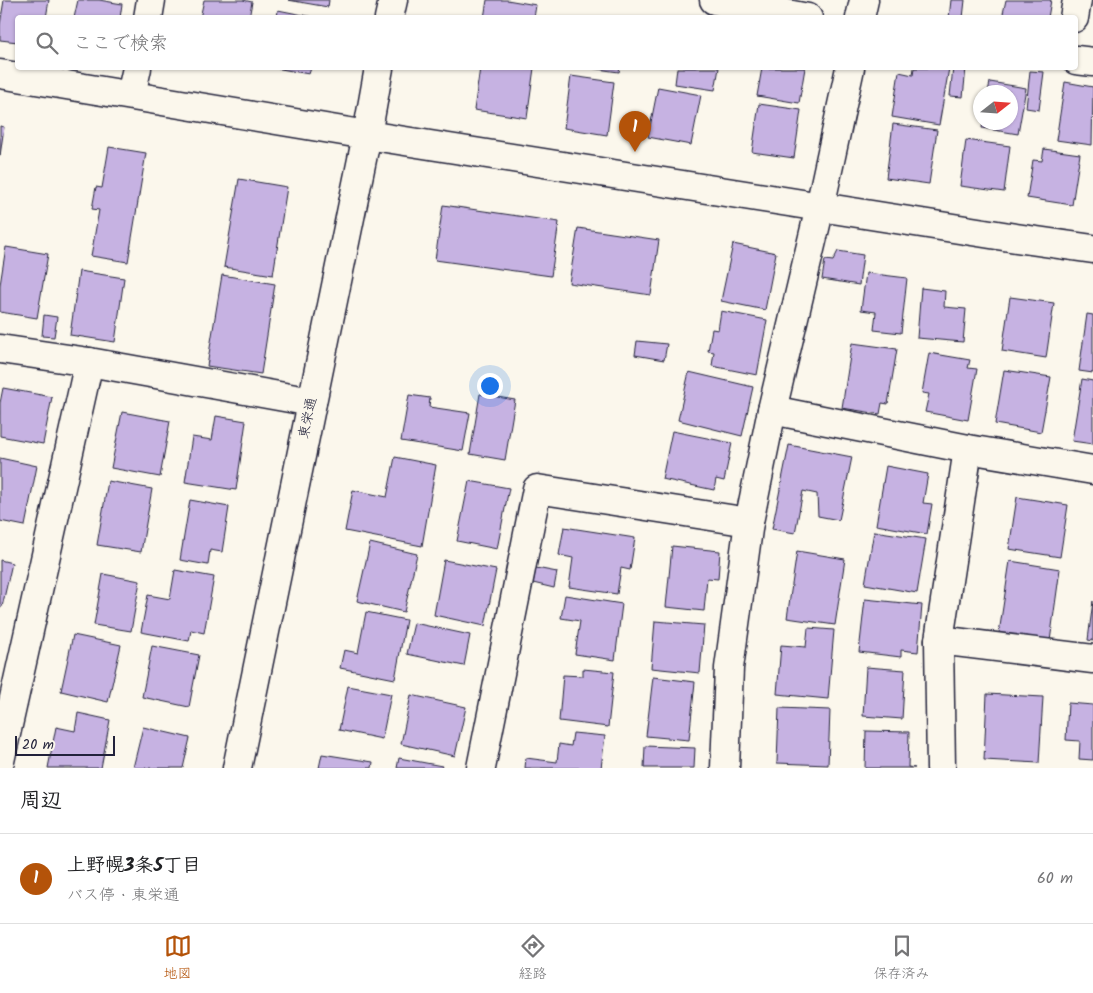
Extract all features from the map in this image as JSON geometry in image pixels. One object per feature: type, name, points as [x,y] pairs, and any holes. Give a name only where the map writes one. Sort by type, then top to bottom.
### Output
[{"type":"street","points":[[148,15],[151,0]]},
{"type":"street","points":[[390,15],[393,0]]},
{"type":"street","points":[[714,0],[792,15]]},
{"type":"street","points":[[861,15],[864,0]]},
{"type":"street","points":[[1074,15],[1077,0]]},
{"type":"street","points":[[1078,60],[1093,62]]},
{"type":"street","points":[[131,96],[137,70]]},
{"type":"street","name":"東栄通","points":[[237,768],[367,135],[379,70]]},
{"type":"street","points":[[725,768],[729,668],[749,522],[772,410],[820,207],[850,70]]},
{"type":"street","points":[[0,74],[367,135],[1093,249]]},
{"type":"street","points":[[0,349],[89,362],[312,402]]},
{"type":"street","points":[[0,761],[89,362]]},
{"type":"street","points":[[772,410],[968,449],[1093,470]]},
{"type":"street","points":[[940,768],[939,640],[968,449]]},
{"type":"street","points":[[481,768],[537,490],[749,522]]},
{"type":"street","points":[[939,640],[1093,659]]},
{"type":"building","points":[[4,0],[49,0],[46,15],[15,15],[15,42],[0,40]]},
{"type":"building","points":[[78,0],[99,0],[122,4],[120,15],[75,15]]},
{"type":"building","points":[[204,0],[243,0],[252,2],[250,15],[201,15]]},
{"type":"building","points":[[288,0],[329,0],[328,7]]},
{"type":"building","points":[[487,0],[507,0],[536,5],[534,15],[484,15]]},
{"type":"building","points":[[951,0],[965,0],[963,15],[949,15]]},
{"type":"building","points":[[1006,0],[1051,0],[1048,15],[1003,15]]},
{"type":"building","points":[[278,10],[303,15],[277,15]]},
{"type":"building","points":[[286,70],[310,70],[309,74]]},
{"type":"building","points":[[480,70],[534,70],[527,118],[474,110]]},
{"type":"building","points":[[677,70],[719,70],[715,90],[675,84]]},
{"type":"building","points":[[762,70],[805,70],[799,103],[757,96]]},
{"type":"building","points":[[914,70],[949,70],[939,125],[892,117],[899,72],[913,75]]},
{"type":"building","points":[[953,70],[966,70],[963,97],[950,96]]},
{"type":"building","points":[[1030,71],[1044,72],[1039,110],[1026,108]]},
{"type":"building","points":[[571,76],[614,82],[607,135],[564,128]]},
{"type":"building","points":[[990,82],[1008,85],[989,85]]},
{"type":"building","points":[[1065,82],[1093,87],[1092,145],[1056,140]]},
{"type":"building","points":[[658,87],[701,95],[691,145],[648,137]]},
{"type":"building","points":[[1018,87],[1026,88],[1018,134],[994,130],[1018,130]]},
{"type":"building","points":[[759,104],[801,110],[794,158],[752,152]]},
{"type":"building","points":[[893,124],[937,130],[929,184],[886,178]]},
{"type":"building","points":[[0,126],[4,127],[0,156]]},
{"type":"building","points":[[966,140],[1010,146],[1004,192],[960,186]]},
{"type":"building","points":[[109,147],[146,153],[128,262],[91,256],[99,210],[92,209],[96,187],[102,188]]},
{"type":"building","points":[[1044,149],[1080,154],[1072,205],[1027,198],[1033,160],[1042,161]]},
{"type":"building","points":[[239,179],[287,187],[273,275],[224,267]]},
{"type":"building","points":[[443,205],[559,222],[551,276],[435,260]]},
{"type":"building","points":[[578,228],[659,240],[651,295],[569,283]]},
{"type":"building","points":[[733,244],[776,253],[765,310],[721,301]]},
{"type":"building","points":[[6,247],[48,254],[37,318],[0,312],[0,285]]},
{"type":"building","points":[[838,251],[863,255],[859,285],[822,279],[825,260],[833,261]]},
{"type":"building","points":[[79,271],[124,278],[115,342],[70,335]]},
{"type":"building","points":[[866,273],[907,278],[901,333],[874,330],[876,312],[861,310]]},
{"type":"building","points":[[222,275],[275,284],[261,374],[207,366]]},
{"type":"building","points":[[921,288],[945,291],[944,307],[966,309],[963,342],[917,338]]},
{"type":"building","points":[[1010,297],[1054,303],[1046,358],[1002,351]]},
{"type":"building","points":[[721,311],[767,320],[757,375],[712,366],[714,352],[708,351],[712,329],[718,330]]},
{"type":"building","points":[[1087,314],[1093,315],[1093,373],[1079,371]]},
{"type":"building","points":[[44,315],[57,317],[54,337],[42,336]]},
{"type":"building","points":[[637,341],[667,344],[664,360],[635,355]]},
{"type":"building","points":[[852,343],[897,349],[888,404],[882,403],[880,414],[842,408]]},
{"type":"building","points":[[929,353],[970,360],[968,368],[977,369],[968,420],[925,412],[929,394],[922,393]]},
{"type":"building","points":[[1004,370],[1051,377],[1041,432],[995,424]]},
{"type":"building","points":[[689,372],[753,387],[742,436],[678,420]]},
{"type":"building","points":[[1082,379],[1093,381],[1093,444],[1072,441]]},
{"type":"building","points":[[3,388],[52,397],[43,444],[0,436],[0,403]]},
{"type":"building","points":[[480,394],[515,400],[505,460],[470,454]]},
{"type":"building","points":[[409,395],[430,398],[429,407],[470,413],[463,451],[401,441]]},
{"type":"building","points":[[122,412],[170,421],[160,477],[111,468]]},
{"type":"building","points":[[216,416],[246,421],[236,490],[185,482],[192,437],[212,440]]},
{"type":"building","points":[[672,431],[732,443],[724,481],[716,479],[714,490],[662,479]]},
{"type":"building","points":[[789,445],[852,457],[839,520],[818,516],[817,494],[803,491],[795,533],[772,529]]},
{"type":"building","points":[[395,457],[436,465],[422,546],[345,531],[353,490],[387,497]]},
{"type":"building","points":[[0,458],[37,466],[25,526],[0,521]]},
{"type":"building","points":[[886,466],[928,474],[923,503],[932,504],[927,534],[876,525]]},
{"type":"building","points":[[108,481],[152,489],[141,552],[97,545]]},
{"type":"building","points":[[469,481],[509,488],[497,549],[457,541]]},
{"type":"building","points":[[1017,497],[1068,505],[1060,557],[1009,549]]},
{"type":"building","points":[[190,500],[229,507],[222,552],[210,550],[208,565],[180,560]]},
{"type":"building","points":[[564,527],[635,538],[630,570],[621,568],[617,594],[569,587],[573,558],[559,555]]},
{"type":"building","points":[[874,531],[926,539],[917,593],[865,584]]},
{"type":"building","points":[[370,543],[417,554],[404,612],[357,601]]},
{"type":"building","points":[[672,546],[720,551],[718,579],[707,578],[704,611],[666,607]]},
{"type":"building","points":[[797,551],[845,559],[835,625],[787,618]]},
{"type":"building","points":[[0,560],[12,563],[2,607],[0,607]]},
{"type":"building","points":[[444,560],[496,570],[485,626],[434,615]]},
{"type":"building","points":[[1010,561],[1060,569],[1050,641],[999,633]]},
{"type":"building","points":[[536,568],[557,572],[554,588],[533,583]]},
{"type":"building","points":[[175,570],[214,577],[204,633],[191,630],[189,641],[141,632],[148,595],[170,599]]},
{"type":"building","points":[[103,574],[140,581],[131,631],[94,625]]},
{"type":"building","points":[[565,595],[622,604],[615,660],[575,654],[580,621],[561,618]]},
{"type":"building","points":[[865,599],[922,605],[918,652],[901,650],[901,657],[859,652]]},
{"type":"building","points":[[1093,601],[1093,641],[1088,640]]},
{"type":"building","points":[[366,612],[406,620],[395,679],[340,668],[344,650],[358,653]]},
{"type":"building","points":[[655,621],[704,625],[700,673],[651,668]]},
{"type":"building","points":[[414,623],[470,635],[464,666],[407,654]]},
{"type":"building","points":[[808,628],[834,630],[828,699],[777,694],[781,645],[806,647]]},
{"type":"building","points":[[73,635],[121,645],[108,702],[61,691]]},
{"type":"building","points":[[152,646],[199,655],[189,707],[142,697]]},
{"type":"building","points":[[866,667],[905,670],[902,719],[863,716]]},
{"type":"building","points":[[583,669],[614,672],[608,727],[559,721],[563,675],[583,676]]},
{"type":"building","points":[[653,677],[695,682],[689,740],[646,736]]},
{"type":"building","points":[[348,686],[391,694],[382,739],[339,730]]},
{"type":"building","points":[[987,694],[1043,697],[1039,763],[984,760]]},
{"type":"building","points":[[411,695],[466,707],[455,756],[401,744]]},
{"type":"building","points":[[1068,703],[1093,705],[1093,760],[1079,759],[1080,741],[1066,740]]},
{"type":"building","points":[[779,708],[830,710],[828,765],[777,763]]},
{"type":"building","points":[[78,713],[110,720],[101,768],[48,768],[56,727],[75,731]]},
{"type":"building","points":[[143,727],[190,738],[183,768],[133,768]]},
{"type":"building","points":[[866,731],[909,732],[908,767],[915,768],[865,768]]},
{"type":"building","points":[[573,733],[605,736],[601,768],[525,768],[526,758],[557,762],[559,744],[571,746]]},
{"type":"building","points":[[645,746],[695,748],[694,768],[644,768]]},
{"type":"building","points":[[322,754],[373,762],[372,768],[319,768]]},
{"type":"building","points":[[399,758],[442,766],[441,768],[397,768]]},
{"type":"place","name":"上野幌3条5丁目","points":[[635,152]]}]
